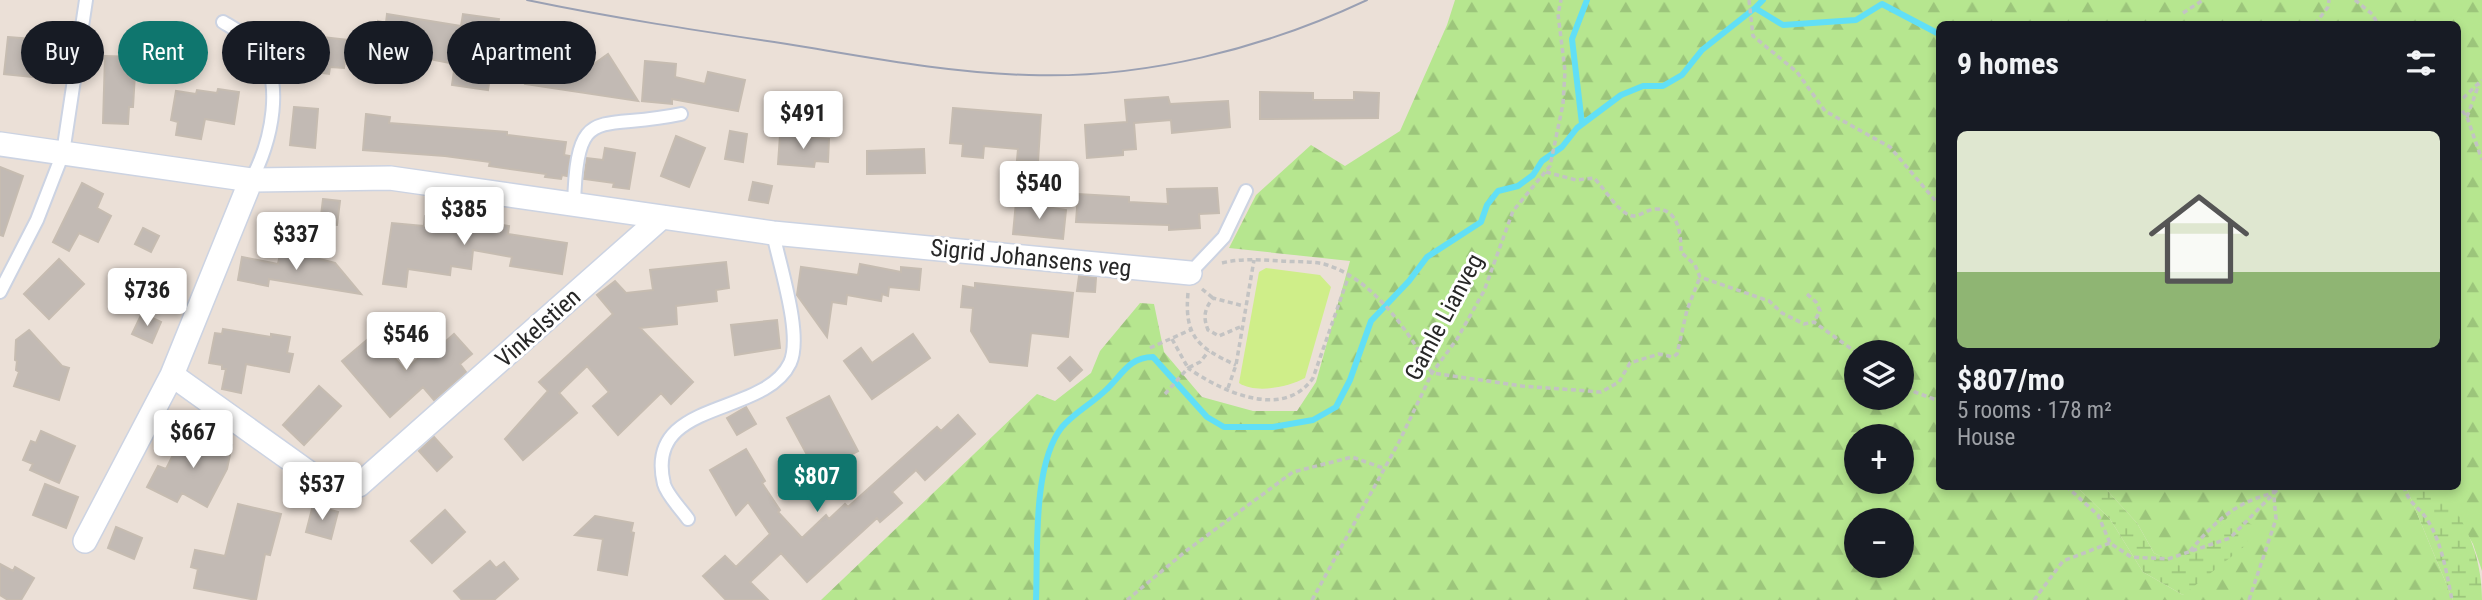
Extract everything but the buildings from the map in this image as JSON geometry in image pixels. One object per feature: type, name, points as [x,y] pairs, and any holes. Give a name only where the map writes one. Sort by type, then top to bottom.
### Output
[{"type":"street","name":"Sigrid Johansens veg","points":[[0,144],[251,180],[390,178],[773,233],[1190,273]]},
{"type":"street","points":[[85,541],[172,375],[251,180]]},
{"type":"street","name":"Vinkelstien","points":[[172,375],[326,485],[336,489],[359,485],[662,217]]},
{"type":"lane","points":[[0,292],[37,220],[63,153],[86,0]]},
{"type":"lane","points":[[251,180],[266,145],[271,113],[271,84]]},
{"type":"lane","points":[[574,205],[575,163],[580,143],[587,131],[604,123],[643,122],[681,114]]},
{"type":"lane","points":[[1190,273],[1224,237],[1246,191]]},
{"type":"lane","points":[[688,519],[664,485],[663,452],[684,423],[768,387],[790,364],[795,341],[773,233]]},
{"type":"path","name":"Gamle Lianveg","points":[[1312,600],[1432,373],[1457,339],[1484,291],[1513,211],[1546,172],[1563,104],[1565,71],[1558,14],[1561,0]]},
{"type":"path","points":[[1749,0],[1753,36],[1797,72],[1825,111],[1890,147],[1936,201]]},
{"type":"path","points":[[2183,13],[2203,0]]},
{"type":"path","points":[[2317,21],[2328,8],[2329,0]]},
{"type":"path","points":[[2355,0],[2376,21]]},
{"type":"path","points":[[2461,100],[2480,82]]},
{"type":"path","points":[[2467,117],[2480,82]]},
{"type":"path","points":[[2461,109],[2467,117],[2482,160]]},
{"type":"path","points":[[1236,365],[1209,351],[1190,330],[1186,311],[1190,273],[1225,262],[1254,259],[1321,263],[1349,275],[1400,323],[1432,373],[1522,386],[1601,392],[1619,382],[1630,363],[1659,354],[1673,357],[1677,354],[1687,310],[1700,277],[1695,265],[1681,252],[1681,231],[1672,215],[1656,209],[1634,216],[1626,214],[1594,178],[1576,180],[1546,172]]},
{"type":"path","points":[[1228,388],[1236,365],[1254,259]]},
{"type":"path","points":[[1172,339],[1188,368],[1201,378],[1252,400],[1290,397],[1306,388],[1313,378],[1349,275]]},
{"type":"path","points":[[1700,277],[1769,301],[1782,313],[1804,324],[1814,322],[1844,344]]},
{"type":"path","points":[[1807,294],[1816,302],[1820,311],[1814,322]]},
{"type":"path","points":[[1241,326],[1219,336],[1208,330],[1204,319],[1206,308],[1213,298],[1244,306]]},
{"type":"path","points":[[1150,348],[1190,330]]},
{"type":"path","points":[[1165,394],[1188,368],[1200,362],[1209,351]]},
{"type":"path","points":[[1914,391],[1936,400]]},
{"type":"path","points":[[1128,600],[1186,551],[1293,472],[1352,457],[1383,468]]},
{"type":"path","points":[[2070,490],[2098,515],[2110,542],[2131,557],[2168,559],[2230,538],[2276,490]]},
{"type":"path","points":[[2249,600],[2276,519],[2272,490]]},
{"type":"path","points":[[2405,490],[2407,500],[2428,520],[2447,572],[2452,600]]},
{"type":"path","points":[[2190,552],[2215,521],[2245,500],[2272,494]]},
{"type":"path","points":[[2034,600],[2063,561],[2110,542]]},
{"type":"green space","points":[[1455,0],[2482,0],[2482,571],[2473,544],[2442,490],[2461,490],[2461,21],[1936,21],[1936,490],[2080,490],[2110,519],[2143,572],[2183,595],[2232,514],[2181,567],[2154,553],[2137,523],[2107,490],[2407,490],[2453,600],[821,600],[1037,394],[1055,401],[1091,373],[1100,351],[1140,303],[1154,304],[1164,352],[1202,397],[1253,411],[1297,411],[1316,382],[1350,261],[1229,248],[1256,195],[1311,145],[1345,166],[1400,131],[1447,25]]},
{"type":"green space","points":[[1266,268],[1320,275],[1331,287],[1305,378],[1263,389],[1239,383],[1259,272]]},
{"type":"green space","points":[[2080,490],[2107,490],[2137,523],[2154,553],[2181,566],[2232,513],[2254,526],[2246,545],[2183,595],[2143,572],[2110,519]]},
{"type":"green space","points":[[2407,490],[2442,490],[2471,540],[2479,569],[2482,600],[2453,600]]},
{"type":"waterway","points":[[1582,124],[1572,39],[1587,0]]},
{"type":"waterway","points":[[1755,8],[1763,0]]},
{"type":"waterway","points":[[1036,600],[1038,510],[1052,443],[1062,427],[1102,394],[1132,363],[1153,357],[1207,417],[1224,427],[1273,427],[1313,420],[1336,407],[1350,380],[1371,321],[1409,281],[1427,257],[1481,222],[1487,205],[1498,191],[1518,186],[1533,175],[1542,161],[1562,147],[1577,128],[1621,95],[1643,86],[1663,86],[1682,75],[1702,50],[1755,8],[1783,25],[1856,20],[1882,4],[1936,32]]},
{"type":"tram line","points":[[527,0],[657,24],[908,64],[1029,75],[1116,72],[1202,57],[1286,33],[1367,0]]}]
